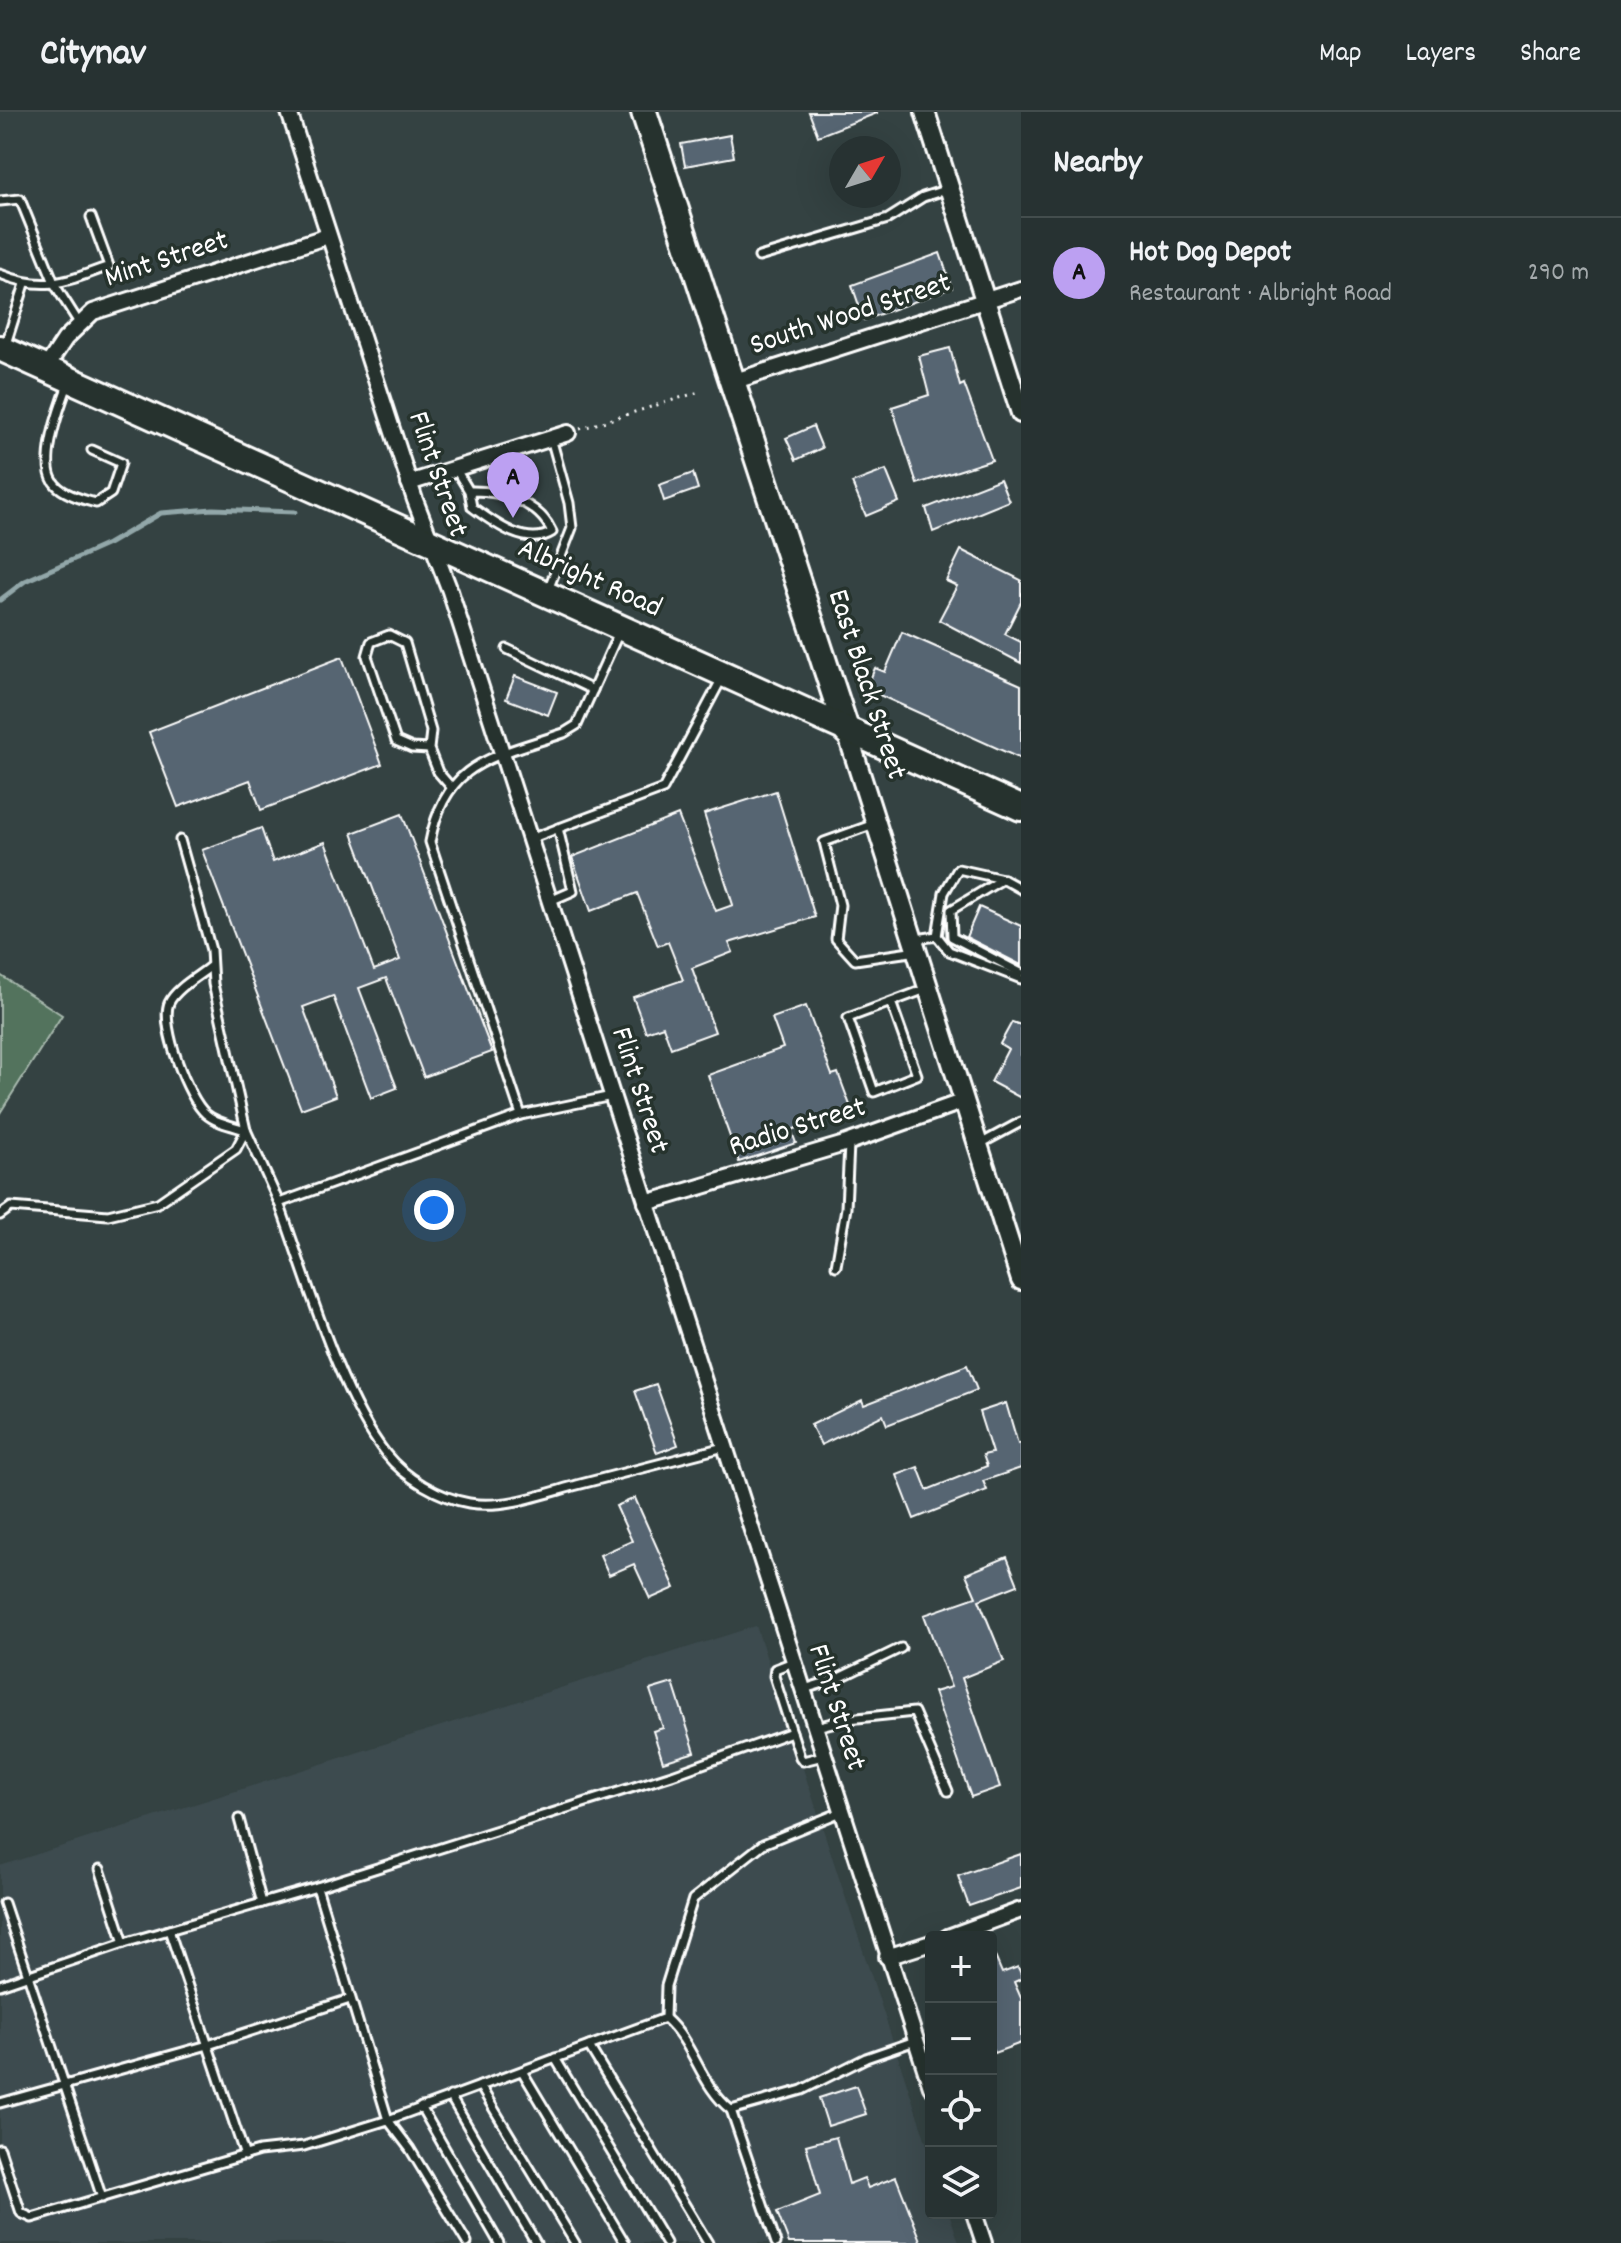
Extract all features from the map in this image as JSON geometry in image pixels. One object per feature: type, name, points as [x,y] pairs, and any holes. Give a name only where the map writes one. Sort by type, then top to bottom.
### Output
[{"type":"main road","name":"East Black Street","points":[[644,112],[847,732]]},
{"type":"main road","name":"Albright Road","points":[[2,349],[1021,808]]},
{"type":"street","name":"Flint Street","points":[[289,112],[409,483],[530,839],[927,2075]]},
{"type":"street","points":[[925,112],[1020,410]]},
{"type":"street","name":"Mint Street","points":[[45,369],[79,323],[93,312],[328,236]]},
{"type":"street","name":"South Wood Street","points":[[732,382],[1021,289]]},
{"type":"street","points":[[409,483],[568,433]]},
{"type":"street","name":"East Black Street","points":[[847,732],[1021,1280]]},
{"type":"street","name":"Radio Street","points":[[646,1203],[849,1141],[964,1101]]},
{"type":"street","points":[[964,1931],[1021,1910]]},
{"type":"street","points":[[887,1957],[925,1945]]},
{"type":"street","points":[[976,2219],[984,2243]]},
{"type":"lane","points":[[759,257],[888,219],[923,197],[949,189]]},
{"type":"lane","points":[[0,201],[20,199],[55,285],[79,323]]},
{"type":"lane","points":[[0,274],[25,284],[55,285],[109,266],[91,217]]},
{"type":"lane","points":[[2,349],[25,284]]},
{"type":"lane","points":[[70,380],[51,430],[51,477],[56,486],[96,503],[111,493],[121,463],[92,450]]},
{"type":"lane","points":[[546,596],[572,528],[569,503],[551,438]]},
{"type":"lane","points":[[455,468],[469,491],[472,507],[495,523],[530,538],[542,538],[552,532]]},
{"type":"lane","points":[[469,491],[490,490],[539,511],[552,532],[568,538]]},
{"type":"lane","points":[[521,1115],[430,842],[436,809],[451,787],[476,765],[564,733],[577,725],[620,629]]},
{"type":"lane","points":[[429,749],[412,748],[396,741],[367,656],[371,642],[389,635],[405,643],[431,731],[429,749],[438,772],[451,787]]},
{"type":"lane","points":[[507,649],[593,690]]},
{"type":"lane","points":[[530,839],[663,789],[723,676]]},
{"type":"lane","points":[[876,824],[824,842],[840,905],[836,939],[855,960],[915,946],[937,936]]},
{"type":"lane","points":[[550,901],[573,891],[558,828]]},
{"type":"lane","points":[[180,840],[211,950],[211,966],[246,1130],[279,1203],[341,1368],[372,1434],[389,1457],[424,1486],[471,1503],[503,1502],[724,1447]]},
{"type":"lane","points":[[1021,889],[1003,879],[958,869],[944,893],[937,936],[949,951],[1021,979]]},
{"type":"lane","points":[[1003,879],[951,910],[952,937],[1021,973]]},
{"type":"lane","points":[[211,966],[174,996],[168,1006],[168,1025],[194,1100],[212,1118],[246,1130]]},
{"type":"lane","points":[[891,1002],[917,1075],[874,1092],[848,1018],[928,988]]},
{"type":"lane","points":[[279,1203],[521,1115],[612,1096]]},
{"type":"lane","points":[[978,1146],[1021,1122]]},
{"type":"lane","points":[[0,1215],[11,1207],[108,1215],[158,1203],[236,1149],[246,1130]]},
{"type":"lane","points":[[836,1266],[846,1208],[849,1141]]},
{"type":"lane","points":[[785,1708],[901,1648]]},
{"type":"lane","points":[[793,1662],[774,1671],[792,1732],[801,1760],[823,1756]]},
{"type":"lane","points":[[814,1728],[848,1719],[914,1712],[948,1791]]},
{"type":"lane","points":[[0,1985],[124,1943],[317,1887],[672,1775],[792,1732]]},
{"type":"lane","points":[[776,2243],[731,2110],[716,2098],[678,2030],[665,2018],[666,1986],[693,1899],[763,1844],[841,1812]]},
{"type":"lane","points":[[239,1819],[262,1903]]},
{"type":"lane","points":[[100,1869],[124,1943]]},
{"type":"lane","points":[[317,1887],[388,2120],[410,2149],[467,2243]]},
{"type":"lane","points":[[4,1903],[25,1977],[102,2198]]},
{"type":"lane","points":[[169,1930],[245,2156]]},
{"type":"lane","points":[[0,2103],[208,2045],[350,1999]]},
{"type":"lane","points":[[0,2149],[21,2213],[32,2218],[245,2156],[304,2146],[388,2120],[665,2018]]},
{"type":"lane","points":[[731,2110],[802,2090],[866,2058],[915,2041]]},
{"type":"lane","points":[[589,2046],[708,2243]]},
{"type":"lane","points":[[555,2058],[666,2243]]},
{"type":"lane","points":[[522,2071],[625,2243]]},
{"type":"lane","points":[[480,2086],[575,2243]]},
{"type":"lane","points":[[450,2096],[536,2243]]},
{"type":"lane","points":[[421,2107],[499,2243]]},
{"type":"path","points":[[568,433],[702,391]]},
{"type":"shaded area","points":[[756,1626],[925,2139],[925,2219],[951,2219],[959,2243],[0,2243],[0,1866]]},
{"type":"green space","points":[[0,975],[62,1015],[0,1113]]},
{"type":"building","points":[[809,112],[877,112],[877,113],[818,136]]},
{"type":"building","points":[[730,135],[734,157],[685,166],[681,144]]},
{"type":"building","points":[[940,253],[952,288],[864,320],[852,285]]},
{"type":"building","points":[[950,348],[960,386],[964,384],[992,460],[917,484],[892,407],[929,395],[919,356]]},
{"type":"building","points":[[813,426],[822,448],[796,460],[786,438]]},
{"type":"building","points":[[886,470],[899,502],[866,516],[852,483]]},
{"type":"building","points":[[693,473],[698,489],[664,501],[659,485]]},
{"type":"building","points":[[1000,479],[1009,501],[933,532],[926,508]]},
{"type":"building","points":[[961,550],[1021,580],[1021,602],[1005,634],[1021,642],[1021,663],[939,620],[957,586],[946,581]]},
{"type":"building","points":[[902,632],[1021,685],[1021,759],[866,689],[875,668],[885,672]]},
{"type":"building","points":[[342,657],[382,764],[261,810],[250,780],[178,807],[149,732]]},
{"type":"building","points":[[515,676],[557,692],[548,715],[506,699]]},
{"type":"building","points":[[776,791],[815,917],[729,943],[733,952],[692,968],[715,1032],[671,1048],[663,1026],[646,1032],[633,997],[683,980],[668,942],[658,946],[637,893],[591,911],[572,857],[678,815],[716,911],[733,905],[704,814]]},
{"type":"building","points":[[402,814],[492,1052],[424,1077],[386,978],[359,988],[397,1088],[371,1098],[333,996],[303,1007],[336,1096],[301,1109],[202,850],[261,828],[273,862],[325,842],[374,970],[400,960],[352,833]]},
{"type":"building","points":[[979,907],[1021,926],[1021,965],[966,937]]},
{"type":"building","points":[[806,1006],[832,1075],[838,1073],[851,1108],[791,1130],[796,1143],[739,1162],[708,1075],[783,1048],[772,1018]]},
{"type":"building","points":[[1012,1022],[1021,1025],[1021,1098],[991,1082],[1008,1049],[1000,1044]]},
{"type":"building","points":[[967,1365],[977,1390],[887,1425],[883,1415],[821,1445],[811,1425],[862,1400],[864,1405]]},
{"type":"building","points":[[656,1384],[678,1445],[657,1453],[635,1391]]},
{"type":"building","points":[[1006,1403],[1018,1444],[1021,1443],[1021,1468],[983,1481],[987,1490],[914,1519],[897,1475],[918,1467],[927,1490],[987,1466],[983,1455],[992,1453],[979,1412]]},
{"type":"building","points":[[635,1498],[675,1588],[650,1599],[634,1564],[609,1575],[600,1555],[632,1541],[616,1506]]},
{"type":"building","points":[[1007,1557],[1018,1585],[979,1600],[1004,1661],[962,1678],[1000,1787],[971,1797],[934,1692],[951,1687],[924,1615],[976,1597],[966,1574]]},
{"type":"building","points":[[673,1683],[695,1752],[663,1762],[653,1731],[663,1728],[650,1690]]},
{"type":"building","points":[[1021,1854],[1021,1888],[969,1906],[958,1876]]},
{"type":"building","points":[[997,1961],[1002,1973],[1018,1967],[1021,1974],[1021,1979],[1014,1982],[1021,1998],[1021,2043],[997,2052]]},
{"type":"building","points":[[856,2086],[866,2114],[828,2126],[819,2098]]},
{"type":"building","points":[[836,2137],[849,2184],[864,2178],[868,2188],[896,2177],[922,2243],[789,2243],[777,2212],[820,2195],[806,2145]]},
{"type":"waterway","points":[[0,600],[25,581],[108,544],[161,513],[213,509],[295,512]]},
{"type":"place","name":"Hot Dog Depot","points":[[513,518]]}]
